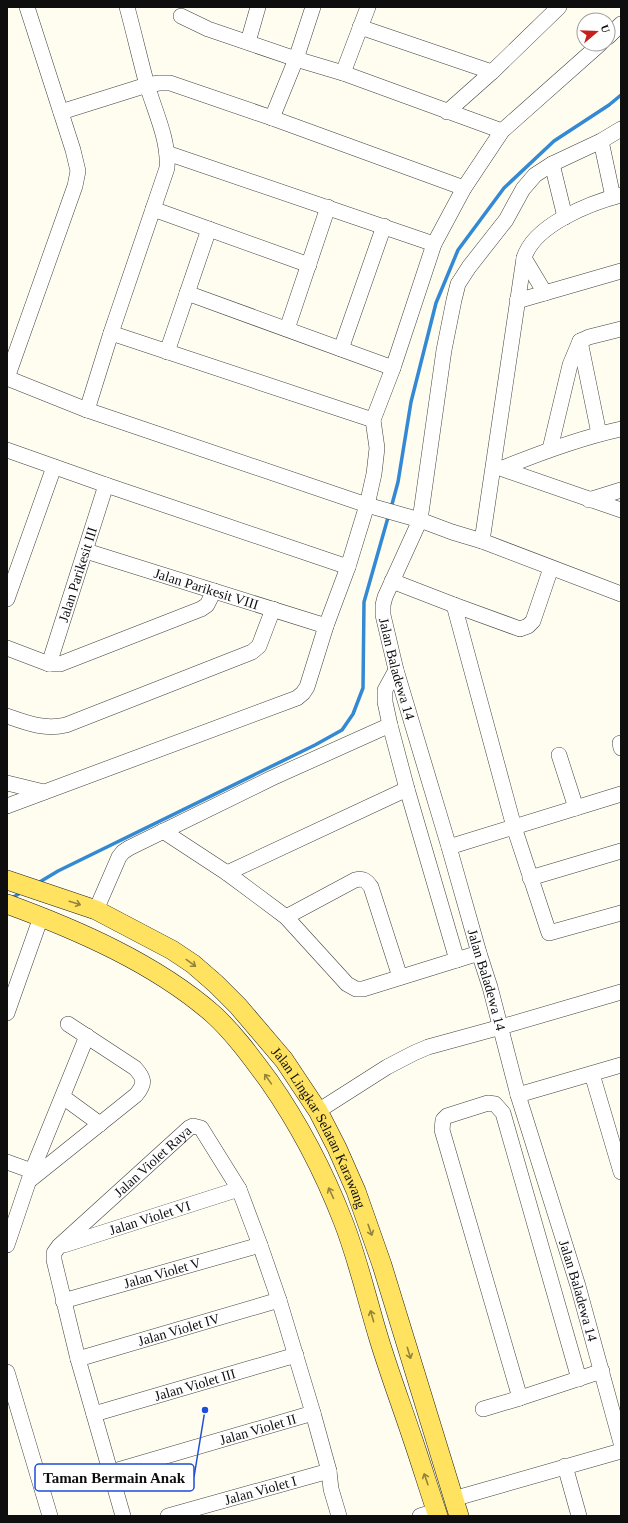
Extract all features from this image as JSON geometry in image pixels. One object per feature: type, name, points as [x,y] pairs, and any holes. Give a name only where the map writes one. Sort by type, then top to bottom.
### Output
[{"type":"main road","name":"Jalan Lingkar Selatan Karawang","points":[[14,882],[96,910],[172,950],[193,964],[216,984],[238,1006],[284,1060],[318,1111],[346,1168],[365,1216],[407,1346],[456,1507]]},
{"type":"main road","name":"Jalan Lingkar Selatan Karawang","points":[[10,905],[41,917],[98,943],[140,964],[188,994],[214,1015],[252,1056],[288,1108],[312,1154],[343,1221],[358,1264],[431,1514]]},
{"type":"street","points":[[27,7],[73,150],[78,170],[75,186],[35,294],[7,378],[87,410],[367,505],[420,520],[482,541],[621,594]]},
{"type":"street","points":[[87,410],[167,168],[167,153],[147,85],[127,7]]},
{"type":"street","points":[[248,42],[258,7]]},
{"type":"street","points":[[272,118],[296,59],[313,7]]},
{"type":"street","points":[[343,73],[368,7]]},
{"type":"street","points":[[447,112],[492,72],[559,7]]},
{"type":"street","points":[[181,16],[208,29],[296,59],[343,73],[502,131]]},
{"type":"street","points":[[360,27],[492,72]]},
{"type":"street","points":[[7,806],[297,698],[308,687],[326,626],[348,566],[367,505],[374,474],[377,448],[373,420],[393,368],[434,244],[464,188],[502,131],[591,52]]},
{"type":"street","points":[[61,112],[147,85],[170,83],[272,118],[464,188]]},
{"type":"street","name":"Jalan Baladewa 14","points":[[621,129],[601,141],[552,164],[535,175],[523,189],[506,220],[458,284],[444,350],[420,520],[392,581],[383,606],[383,615],[396,670],[501,1028],[518,1095],[578,1286],[621,1443]]},
{"type":"street","points":[[482,541],[499,467],[517,301],[524,258],[527,249],[535,239],[565,217],[581,209],[617,196],[601,141]]},
{"type":"street","points":[[167,153],[434,244]]},
{"type":"street","points":[[552,164],[565,217]]},
{"type":"street","points":[[287,330],[328,207]]},
{"type":"street","points":[[153,209],[309,265]]},
{"type":"street","points":[[341,349],[384,226]]},
{"type":"street","points":[[167,352],[209,229]]},
{"type":"street","points":[[524,258],[545,293]]},
{"type":"street","points":[[517,301],[621,271]]},
{"type":"street","points":[[187,293],[393,368]]},
{"type":"street","points":[[550,449],[570,365],[580,341],[589,337],[621,329]]},
{"type":"street","points":[[112,333],[373,420]]},
{"type":"street","points":[[580,341],[598,434]]},
{"type":"street","points":[[499,467],[598,434],[621,429]]},
{"type":"street","points":[[7,450],[106,485],[348,566]]},
{"type":"street","points":[[7,599],[54,467]]},
{"type":"street","points":[[499,467],[589,500],[621,510]]},
{"type":"street","name":"Jalan Parikesit III","points":[[49,664],[106,485]]},
{"type":"street","points":[[589,500],[621,490]]},
{"type":"street","name":"Jalan Parikesit VIII","points":[[86,551],[326,626]]},
{"type":"street","points":[[392,581],[454,606],[520,629],[528,626],[533,621],[551,568]]},
{"type":"street","points":[[7,648],[49,664],[68,662],[201,609],[207,604],[214,591]]},
{"type":"street","points":[[454,606],[514,827],[549,933],[621,914]]},
{"type":"street","points":[[7,716],[35,726],[50,727],[66,725],[252,652],[259,646],[273,609]]},
{"type":"street","points":[[396,670],[385,690],[385,702],[407,789],[457,960]]},
{"type":"street","points":[[96,910],[119,857],[123,852],[272,778],[390,725]]},
{"type":"street","points":[[560,755],[576,808]]},
{"type":"street","points":[[8,787],[44,792]]},
{"type":"street","points":[[227,873],[407,789]]},
{"type":"street","points":[[449,847],[621,794]]},
{"type":"street","points":[[163,831],[227,873],[286,917],[351,987],[356,989],[363,989],[479,953]]},
{"type":"street","points":[[530,878],[621,851]]},
{"type":"street","points":[[286,917],[354,880],[361,878],[367,880],[371,887],[400,977]]},
{"type":"street","points":[[7,1013],[41,917]]},
{"type":"street","points":[[318,1111],[387,1067],[428,1047],[501,1028],[621,992]]},
{"type":"street","points":[[31,1175],[100,1124],[136,1095],[143,1083],[140,1074],[135,1068],[68,1024]]},
{"type":"street","points":[[7,1245],[31,1175],[87,1036]]},
{"type":"street","points":[[518,1095],[621,1065]]},
{"type":"street","points":[[592,1074],[615,1130],[621,1172]]},
{"type":"street","points":[[63,1097],[100,1124]]},
{"type":"street","points":[[520,1398],[442,1130],[443,1120],[447,1116],[488,1103],[495,1104],[503,1113],[579,1378]]},
{"type":"street","name":"Jalan Violet Raya","points":[[59,1246],[189,1128],[193,1126],[201,1128],[239,1189],[260,1245],[296,1355],[329,1471],[331,1489],[339,1516]]},
{"type":"street","points":[[7,1162],[31,1175]]},
{"type":"street","name":"Jalan Violet VI","points":[[59,1246],[239,1189]]},
{"type":"street","name":"Jalan Violet V","points":[[63,1301],[260,1245]]},
{"type":"street","points":[[59,1246],[54,1254],[54,1260],[63,1301],[123,1516]]},
{"type":"street","name":"Jalan Violet IV","points":[[78,1359],[279,1300]]},
{"type":"street","name":"Jalan Violet III","points":[[94,1414],[296,1355]]},
{"type":"street","points":[[7,1372],[50,1516]]},
{"type":"street","points":[[483,1409],[602,1372]]},
{"type":"street","name":"Jalan Violet II","points":[[111,1472],[312,1413]]},
{"type":"street","points":[[456,1507],[565,1466],[621,1451]]},
{"type":"street","points":[[565,1466],[579,1516]]},
{"type":"street","name":"Jalan Violet Raya","points":[[329,1471],[339,1487],[348,1516]]},
{"type":"street","name":"Jalan Violet I","points":[[168,1516],[329,1471]]},
{"type":"waterway","points":[[391,508],[398,482],[411,402],[436,303],[458,250],[504,188],[554,141],[609,105],[621,95]]},
{"type":"waterway","points":[[38,883],[58,871],[315,745],[342,730],[353,714],[363,688],[364,602],[389,514]]},
{"type":"waterway","points":[[10,899],[22,892]]},
{"type":"place","name":"Taman Bermain Anak","points":[[205,1410]]}]
